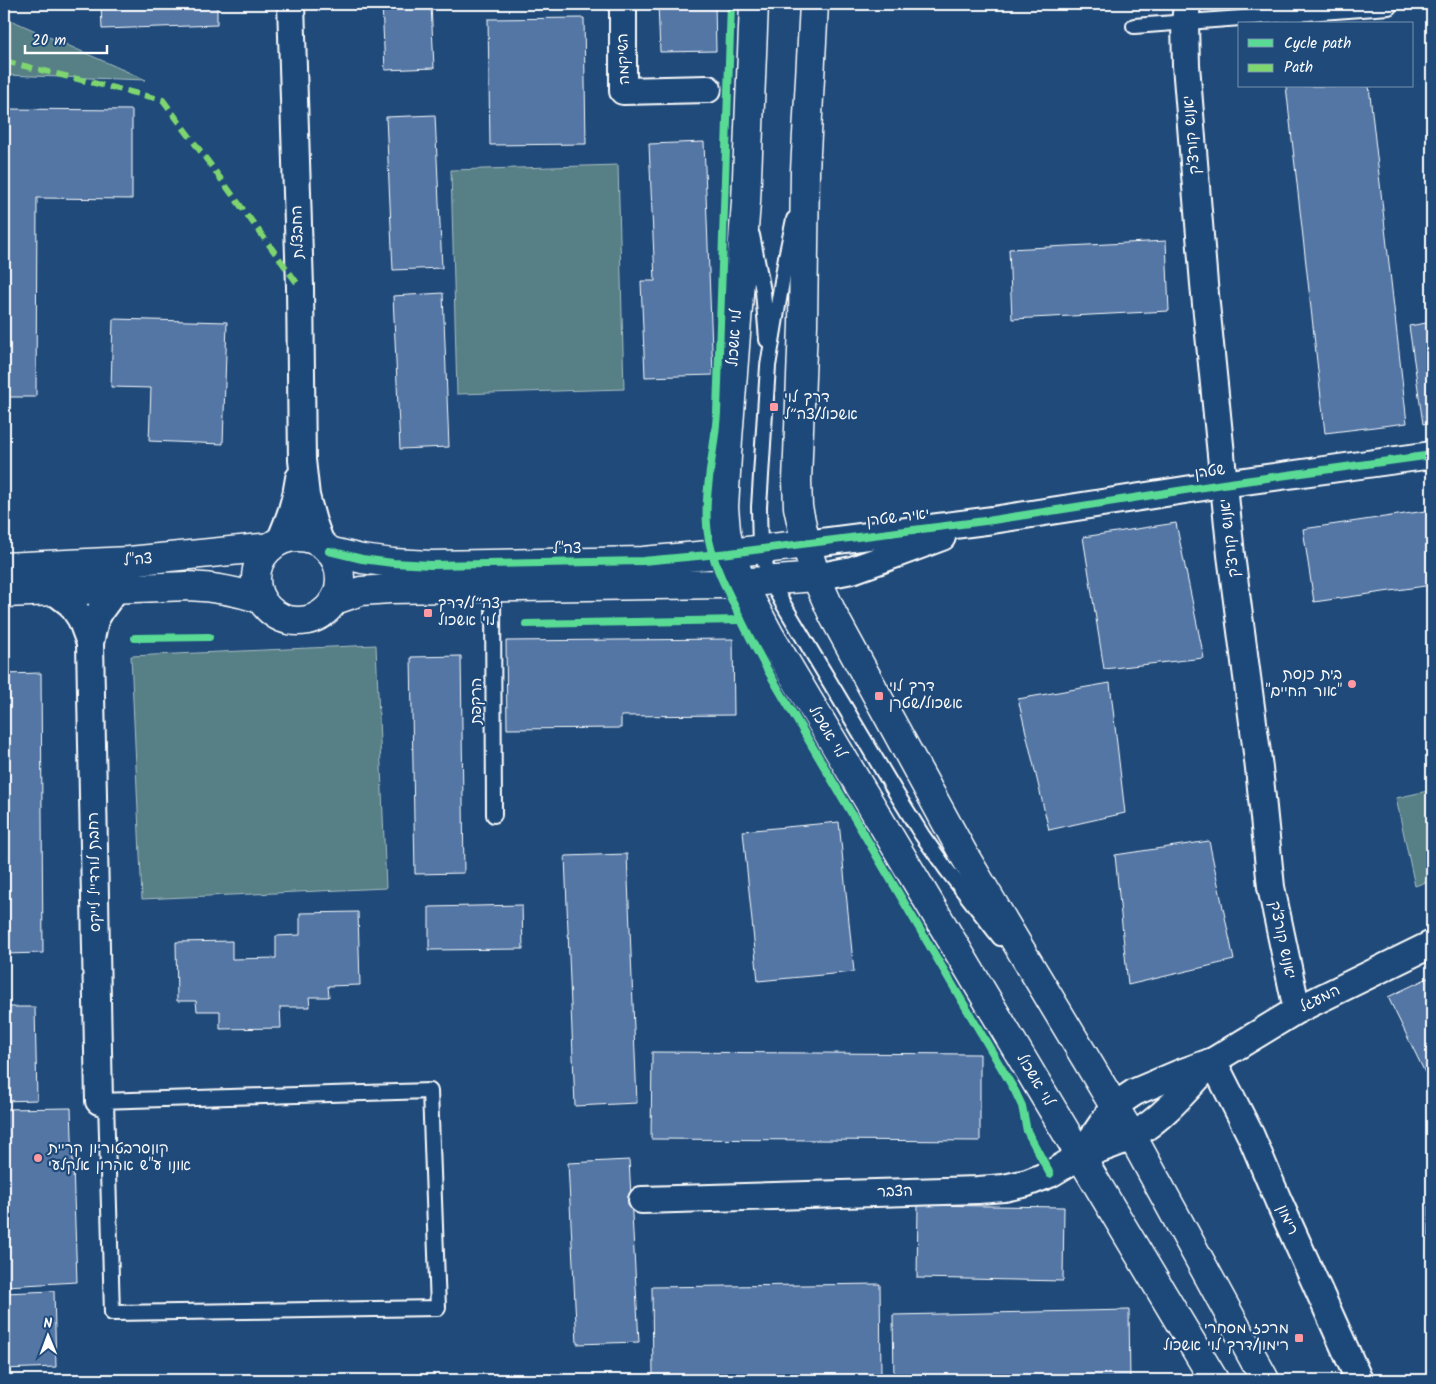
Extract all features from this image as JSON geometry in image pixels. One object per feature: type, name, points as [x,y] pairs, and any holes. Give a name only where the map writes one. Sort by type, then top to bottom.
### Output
[{"type":"main road","name":"לוי אשכול","points":[[754,4],[746,202],[728,430],[724,507],[730,553],[742,583],[775,644],[1214,1380]]},
{"type":"main road","points":[[814,4],[805,171],[803,325],[797,481],[798,507],[816,577],[833,615],[959,846],[1132,1136],[1265,1380]]},
{"type":"main road","points":[[302,537],[313,540],[325,548],[336,562],[340,574],[335,600],[329,608],[312,619],[302,621],[293,621],[274,614],[261,599],[257,587],[256,576],[264,554],[276,544],[290,538],[302,537]]},
{"type":"main road","name":"צה\"ל","points":[[4,567],[129,561],[276,544]]},
{"type":"main road","name":"צה\"ל","points":[[325,548],[362,559],[431,565],[643,561],[806,544]]},
{"type":"main road","points":[[335,600],[361,591],[390,589],[742,583],[760,549]]},
{"type":"main road","name":"יאיר שטרן","points":[[742,583],[816,577]]},
{"type":"main road","name":"צה\"ל","points":[[4,592],[188,586],[214,588],[242,593],[261,599]]},
{"type":"street","name":"החבצלת","points":[[291,4],[300,287],[302,460]]},
{"type":"street","name":"השיקמה","points":[[622,4],[623,91],[708,89]]},
{"type":"street","name":"יאנוש קורצ'ק","points":[[1186,14],[1186,65],[1204,284],[1231,555],[1271,887],[1297,1010]]},
{"type":"street","name":"שטרן","points":[[993,520],[1224,484],[1432,455]]},
{"type":"street","points":[[276,544],[292,514],[302,460]]},
{"type":"street","points":[[302,460],[306,496],[313,522],[325,548]]},
{"type":"street","name":"יאיר שטרן","points":[[806,544],[993,520]]},
{"type":"street","name":"יאיר שטרן","points":[[816,577],[861,566],[993,520]]},
{"type":"street","name":"רחבת לורדייל לייקס","points":[[103,1101],[90,642],[95,620],[116,589]]},
{"type":"street","name":"רחבת לורדייל לייקס","points":[[54,591],[71,604],[81,619],[90,642]]},
{"type":"street","name":"המעגל","points":[[1114,1106],[1135,1092],[1180,1073],[1213,1062],[1297,1010],[1432,944]]},
{"type":"street","name":"המעגל","points":[[1080,1156],[1132,1136],[1154,1122],[1213,1062]]},
{"type":"street","name":"רימון","points":[[1213,1062],[1251,1136],[1359,1380]]},
{"type":"street","name":"הצבר","points":[[642,1200],[1004,1188],[1027,1183],[1050,1174],[1080,1156],[1114,1106]]},
{"type":"lane","points":[[1134,26],[1186,14],[1389,7],[1389,4]]},
{"type":"lane","points":[[805,171],[786,256],[768,366],[759,507],[760,549],[772,580],[796,627],[922,835],[947,870],[1052,1004]]},
{"type":"lane","points":[[746,202],[763,291],[768,366]]},
{"type":"lane","name":"הרקפת","points":[[493,588],[494,815]]},
{"type":"lane","points":[[430,1091],[438,1308],[112,1313],[103,1101],[430,1091]]},
{"type":"green space","points":[[4,17],[146,80],[4,75]]},
{"type":"green space","points":[[618,165],[624,389],[457,394],[451,170]]},
{"type":"green space","points":[[376,645],[386,888],[142,899],[131,656]]},
{"type":"green space","points":[[1432,790],[1432,880],[1415,886],[1396,798]]},
{"type":"building","points":[[101,4],[217,4],[217,25],[102,29]]},
{"type":"building","points":[[382,4],[431,4],[434,68],[385,70]]},
{"type":"building","points":[[658,4],[715,4],[716,51],[660,52]]},
{"type":"building","points":[[584,18],[586,144],[490,145],[488,19]]},
{"type":"building","points":[[1286,88],[1369,88],[1407,423],[1325,433]]},
{"type":"building","points":[[4,109],[132,110],[132,199],[37,198],[36,397],[4,397]]},
{"type":"building","points":[[435,115],[442,268],[393,270],[386,117]]},
{"type":"building","points":[[704,142],[713,375],[645,377],[641,281],[655,281],[649,144]]},
{"type":"building","points":[[1166,241],[1169,311],[1012,319],[1009,249]]},
{"type":"building","points":[[443,293],[449,447],[400,449],[393,296]]},
{"type":"building","points":[[113,319],[227,322],[223,444],[149,441],[151,388],[111,387]]},
{"type":"building","points":[[1432,322],[1432,422],[1423,424],[1409,326]]},
{"type":"building","points":[[1432,510],[1432,585],[1314,602],[1303,529]]},
{"type":"building","points":[[1176,523],[1204,658],[1104,669],[1083,537]]},
{"type":"building","points":[[733,639],[734,715],[621,716],[621,728],[507,729],[506,641]]},
{"type":"building","points":[[461,656],[464,873],[415,874],[411,657]]},
{"type":"building","points":[[41,673],[43,953],[4,954],[4,674]]},
{"type":"building","points":[[1110,683],[1125,813],[1049,830],[1018,699]]},
{"type":"building","points":[[839,822],[854,972],[758,981],[743,831]]},
{"type":"building","points":[[1209,841],[1234,960],[1128,985],[1115,855]]},
{"type":"building","points":[[627,854],[637,1103],[575,1106],[565,856]]},
{"type":"building","points":[[522,905],[523,949],[429,950],[429,907]]},
{"type":"building","points":[[358,912],[360,985],[328,986],[329,997],[309,997],[310,1007],[280,1007],[281,1028],[220,1029],[220,1011],[197,1011],[196,1001],[177,1001],[176,942],[232,941],[232,959],[276,958],[276,936],[300,935],[300,913]]},
{"type":"building","points":[[1432,976],[1432,1085],[1431,1085],[1388,997]]},
{"type":"building","points":[[4,1007],[35,1007],[37,1100],[4,1101]]},
{"type":"building","points":[[652,1052],[980,1054],[980,1141],[651,1139]]},
{"type":"building","points":[[1430,1096],[1432,1096],[1432,1237],[1429,1237]]},
{"type":"building","name":"קונסרבטוריון קריית אונו ע\"ש אהרון אלקלעי","points":[[71,1108],[77,1282],[6,1286],[4,1109]]},
{"type":"building","points":[[629,1160],[639,1342],[577,1344],[568,1163]]},
{"type":"building","points":[[918,1205],[1064,1207],[1063,1281],[917,1278]]},
{"type":"building","points":[[880,1284],[881,1374],[653,1377],[652,1287]]},
{"type":"building","points":[[54,1291],[56,1367],[4,1369],[4,1293]]},
{"type":"building","points":[[1129,1310],[1130,1380],[894,1380],[893,1315]]},
{"type":"marked path","points":[[4,61],[163,100],[300,287]]},
{"type":"cycle path","points":[[731,4],[717,412],[707,493],[707,525],[711,549],[727,590],[767,670],[1015,1091],[1022,1106],[1027,1131],[1050,1174]]},
{"type":"cycle path","points":[[329,551],[362,559],[431,565],[643,561],[730,553],[993,520],[1223,484],[1432,455]]},
{"type":"cycle path","points":[[526,624],[741,620]]},
{"type":"cycle path","points":[[135,638],[209,637]]},
{"type":"place","name":"דרך לוי אשכול/צה״ל","points":[[774,407]]},
{"type":"place","name":"צה״ל/דרך לוי אשכול","points":[[428,613]]},
{"type":"place","name":"בית כנסת \"אור החיים\"","points":[[1352,684]]},
{"type":"place","name":"דרך לוי אשכול/שטרן","points":[[879,696]]},
{"type":"place","name":"קונסרבטוריון קריית אונו ע\"ש אהרון אלקלעי","points":[[38,1158]]},
{"type":"place","name":"מרכז מסחרי רימון/דרך לוי אשכול","points":[[1299,1338]]}]
